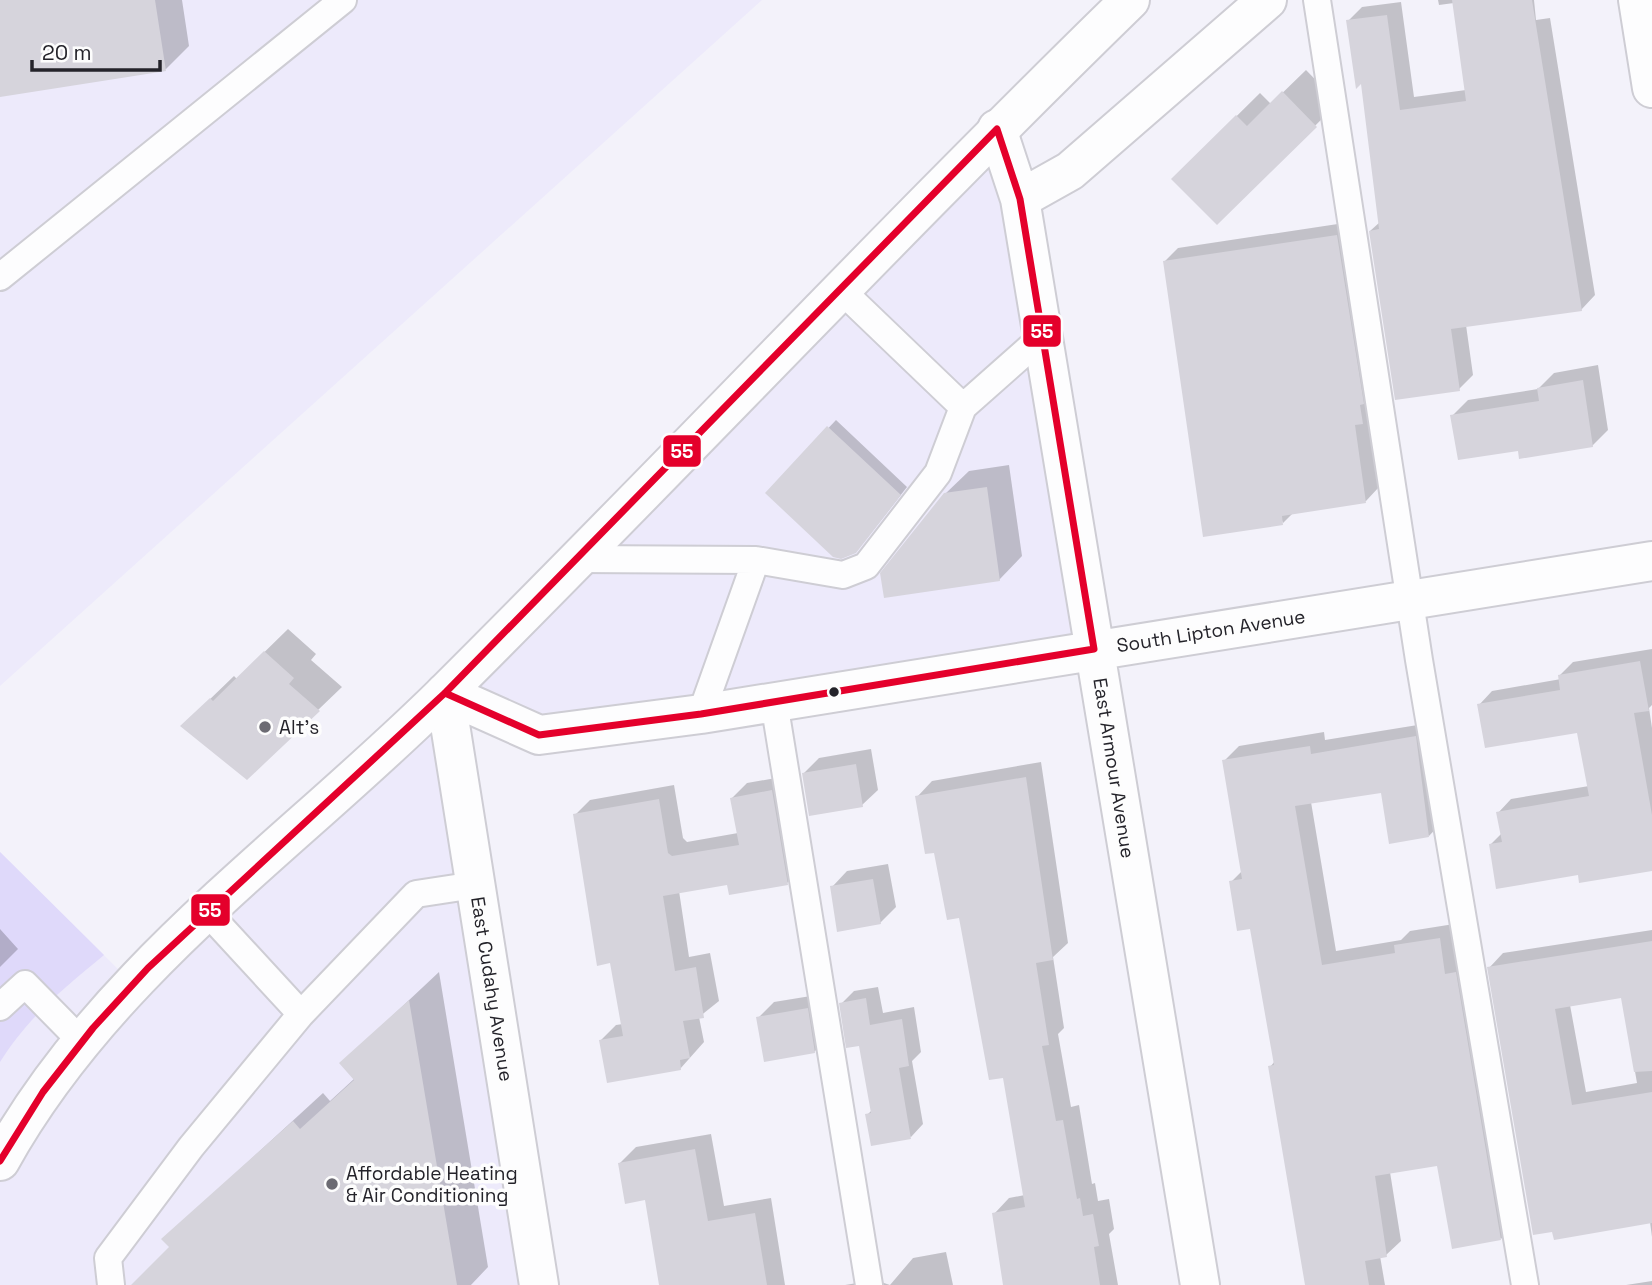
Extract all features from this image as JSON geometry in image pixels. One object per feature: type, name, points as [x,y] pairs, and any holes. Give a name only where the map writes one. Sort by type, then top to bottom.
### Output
[{"type":"street","points":[[0,1161],[66,1059],[207,912],[445,693],[997,129],[1129,0]]},
{"type":"street","points":[[1020,199],[1070,171],[1267,0]]},
{"type":"street","points":[[1638,0],[1652,88]]},
{"type":"street","name":"East Armour Avenue","points":[[997,129],[1020,199],[1200,1285]]},
{"type":"street","name":"South Lipton Avenue","points":[[445,693],[539,734],[774,702],[1652,561]]},
{"type":"street","name":"East Cudahy Avenue","points":[[445,693],[539,1285]]},
{"type":"lane","points":[[0,276],[342,0]]},
{"type":"lane","points":[[1317,0],[1410,600],[1525,1285]]},
{"type":"lane","points":[[840,289],[962,407]]},
{"type":"lane","points":[[577,559],[756,560],[843,575],[866,566],[938,473],[962,407],[1042,337]]},
{"type":"lane","points":[[701,713],[756,560]]},
{"type":"lane","points":[[774,702],[869,1285]]},
{"type":"lane","points":[[111,1285],[108,1258],[191,1147],[301,1014],[416,894],[475,885]]},
{"type":"lane","points":[[207,912],[301,1014]]},
{"type":"lane","points":[[0,1007],[25,984],[82,1042]]},
{"type":"shaded area","points":[[0,0],[762,0],[0,686]]},
{"type":"shaded area","points":[[997,129],[1094,649],[539,735],[446,694],[539,1285],[0,1285],[0,852],[134,985]]},
{"type":"shaded area","points":[[0,852],[104,955],[35,1017],[0,1062]]},
{"type":"building","points":[[0,0],[155,0],[166,71],[0,97]]},
{"type":"building","points":[[1452,0],[1532,0],[1582,311],[1451,329],[1460,391],[1395,400],[1369,231],[1379,229],[1361,84],[1356,89],[1346,20],[1387,15],[1400,110],[1466,101]]},
{"type":"building","points":[[1282,91],[1317,127],[1217,225],[1171,179],[1236,115],[1247,126]]},
{"type":"building","points":[[1337,235],[1364,404],[1360,405],[1363,424],[1355,425],[1366,503],[1282,516],[1283,525],[1203,537],[1163,261]]},
{"type":"building","points":[[1583,380],[1593,447],[1519,459],[1518,451],[1458,460],[1450,415],[1539,401],[1537,388]]},
{"type":"building","points":[[827,426],[901,495],[856,553],[841,559],[833,557],[765,493]]},
{"type":"building","points":[[987,487],[1000,581],[884,598],[880,573],[944,493]]},
{"type":"building","points":[[264,651],[294,678],[289,684],[320,711],[247,780],[180,726],[210,698],[213,701]]},
{"type":"building","points":[[1640,661],[1649,711],[1634,713],[1652,815],[1652,871],[1579,883],[1578,875],[1496,889],[1489,844],[1502,842],[1496,812],[1589,796],[1577,733],[1485,748],[1477,704],[1560,690],[1558,675]]},
{"type":"building","points":[[1416,736],[1429,837],[1389,844],[1381,793],[1295,806],[1322,965],[1395,953],[1394,945],[1440,938],[1445,974],[1456,972],[1501,1240],[1452,1249],[1437,1166],[1375,1176],[1387,1257],[1365,1261],[1369,1285],[1305,1285],[1268,1066],[1274,1065],[1250,929],[1237,931],[1229,881],[1242,879],[1222,760],[1310,746],[1311,754]]},
{"type":"building","points":[[856,764],[863,807],[809,816],[802,773]]},
{"type":"building","points":[[1026,777],[1053,960],[1036,963],[1049,1045],[1042,1046],[1056,1121],[1063,1120],[1077,1199],[1080,1198],[1083,1216],[1093,1214],[1099,1246],[1094,1247],[1100,1285],[1003,1285],[992,1213],[1025,1207],[1003,1078],[989,1080],[959,918],[947,920],[934,853],[925,854],[915,796]]},
{"type":"building","points":[[772,790],[788,885],[729,895],[727,885],[663,896],[675,971],[696,967],[704,1018],[683,1021],[690,1058],[680,1060],[681,1070],[607,1083],[599,1040],[623,1036],[610,963],[597,966],[573,814],[659,799],[668,853],[672,856],[739,845],[730,798]]},
{"type":"building","points":[[873,879],[881,924],[837,932],[830,886]]},
{"type":"building","points":[[1652,941],[1652,1071],[1634,1072],[1621,998],[1555,1009],[1572,1105],[1652,1092],[1652,1223],[1554,1240],[1552,1232],[1533,1235],[1487,967]]},
{"type":"building","points":[[866,998],[870,1025],[902,1019],[909,1066],[899,1068],[911,1139],[871,1146],[865,1114],[871,1113],[859,1046],[846,1048],[839,1003]]},
{"type":"building","name":"Affordable Heating & Air Conditioning","points":[[409,1000],[457,1285],[131,1285],[169,1247],[161,1239],[293,1121],[300,1129],[354,1080],[339,1063]]},
{"type":"building","points":[[808,1008],[815,1053],[764,1062],[756,1017]]},
{"type":"building","points":[[695,1149],[708,1221],[755,1213],[767,1285],[659,1285],[645,1200],[625,1204],[618,1163]]},
{"type":"transit line","name":"55","points":[[0,1161],[43,1092],[93,1028],[148,968],[446,692],[997,129],[1020,199],[1094,649],[701,714],[539,735],[445,693]]},
{"type":"place","name":"Alt's","points":[[265,727]]},
{"type":"place","name":"Affordable Heating & Air Conditioning","points":[[332,1184]]}]
